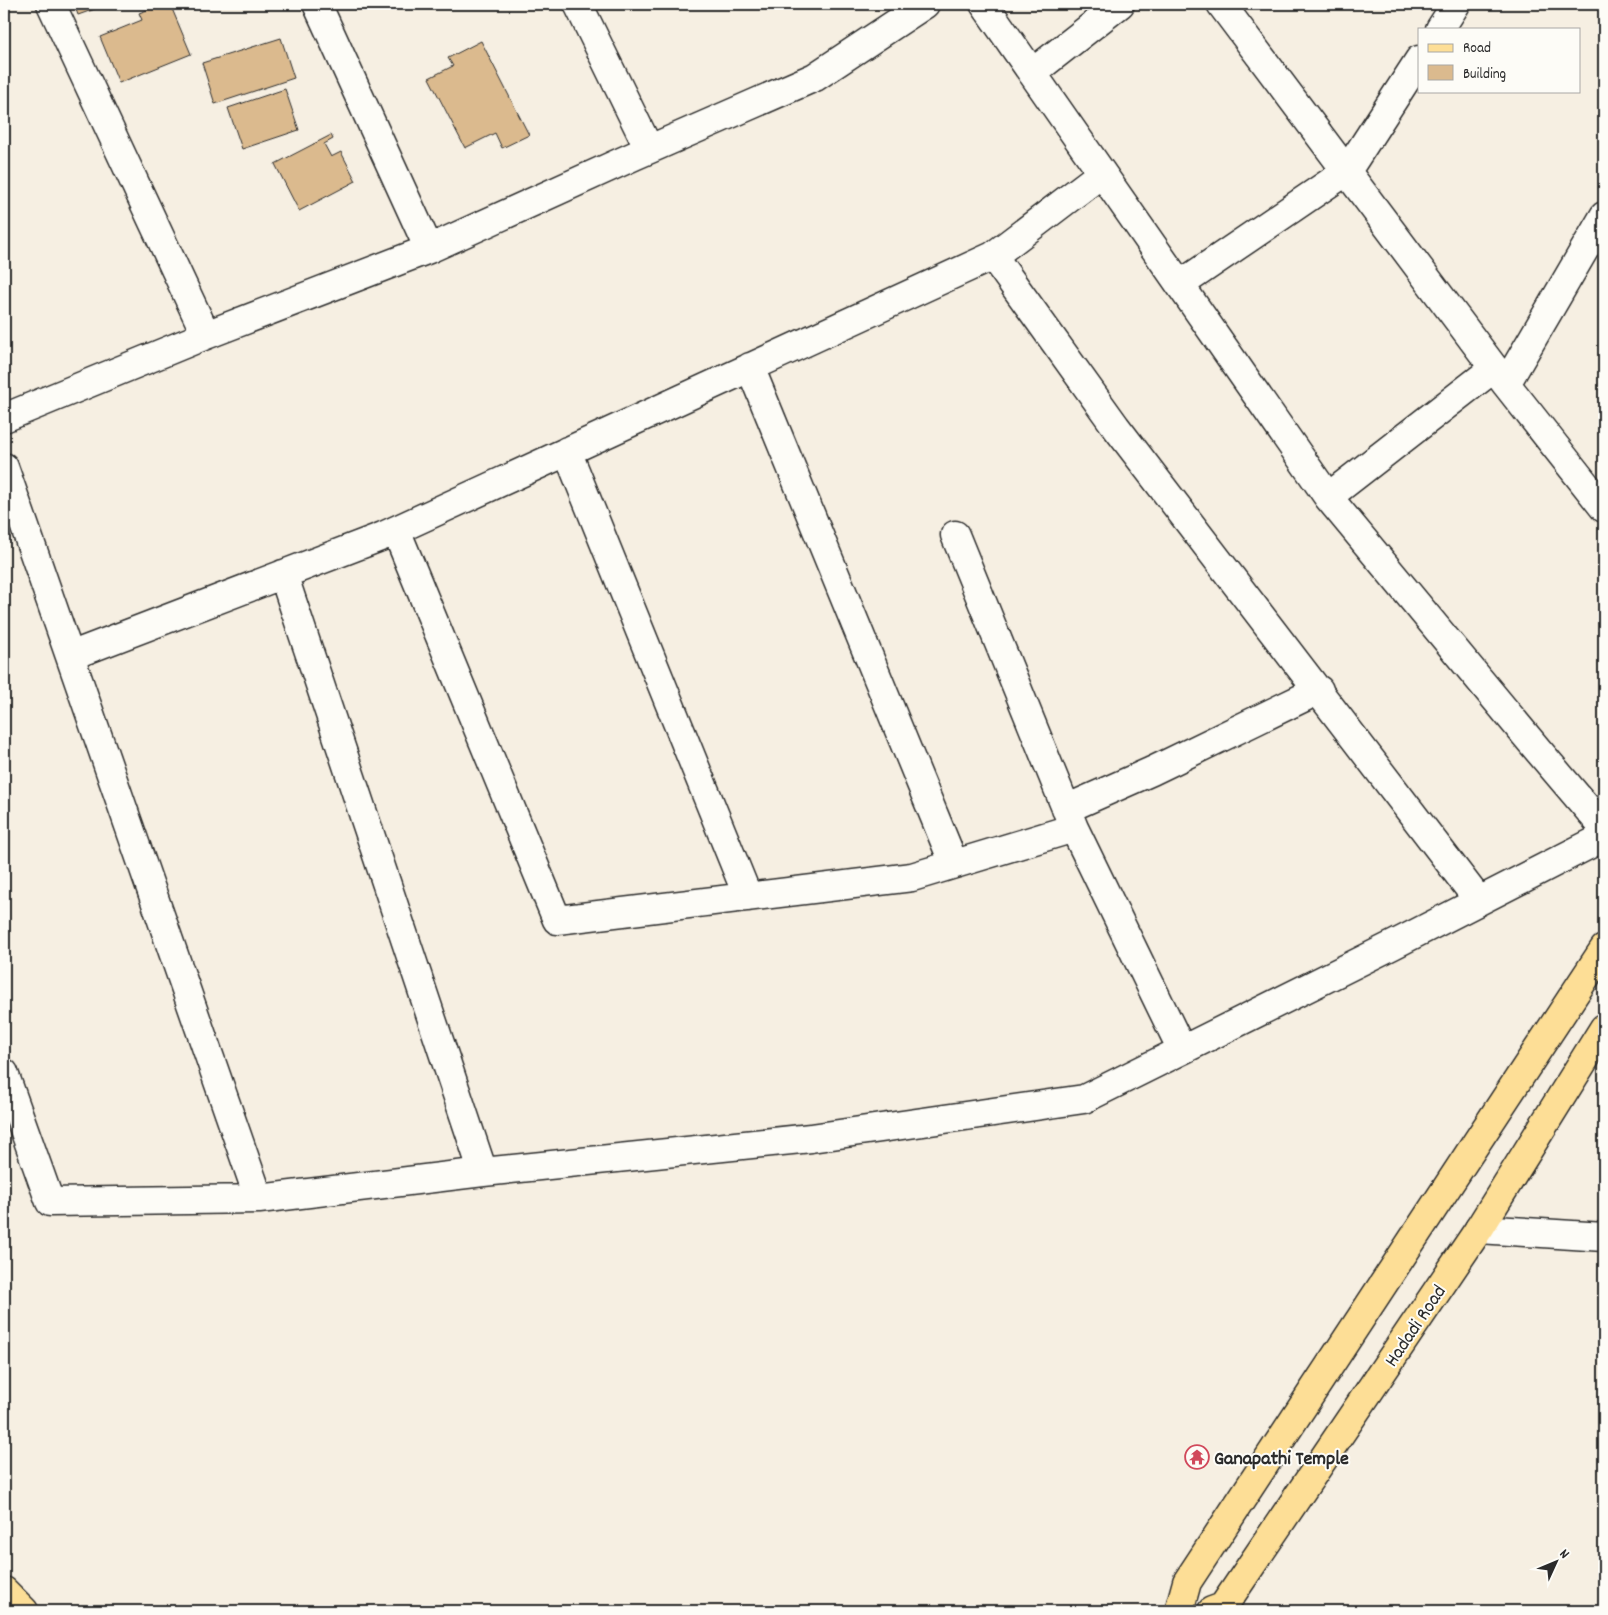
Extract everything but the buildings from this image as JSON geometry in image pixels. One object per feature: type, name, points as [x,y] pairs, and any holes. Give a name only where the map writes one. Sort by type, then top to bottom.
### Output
[{"type":"main road","points":[[1179,1611],[1187,1582],[1604,949]]},
{"type":"main road","name":"Hadadi Road","points":[[1212,1611],[1223,1607],[1479,1229],[1604,1028]]},
{"type":"main road","points":[[4,1591],[24,1611]]},
{"type":"street","points":[[51,4],[206,335]]},
{"type":"street","points":[[316,4],[429,249]]},
{"type":"street","points":[[578,4],[649,149]]},
{"type":"street","points":[[4,418],[206,335],[429,249],[649,149],[815,77],[925,4]]},
{"type":"street","points":[[984,4],[1328,497],[1536,749],[1604,828]]},
{"type":"street","points":[[1032,73],[1120,4]]},
{"type":"street","points":[[1221,4],[1500,376],[1604,508]]},
{"type":"street","points":[[1441,28],[1456,4]]},
{"type":"street","points":[[1181,284],[1347,171],[1418,62]]},
{"type":"street","points":[[70,656],[396,530],[993,256],[1102,173]]},
{"type":"street","points":[[1328,497],[1500,376],[1604,216]]},
{"type":"street","points":[[993,256],[1116,427],[1479,901]]},
{"type":"street","points":[[750,367],[954,864]]},
{"type":"street","points":[[567,451],[748,897]]},
{"type":"street","points":[[4,467],[259,1198]]},
{"type":"street","points":[[396,530],[556,920],[912,877],[954,864],[1070,818],[1152,771],[1319,690]]},
{"type":"street","points":[[955,535],[1070,818],[1182,1050]]},
{"type":"street","points":[[283,574],[483,1172]]},
{"type":"street","points":[[4,1073],[50,1202],[259,1198],[483,1172],[811,1138],[1084,1099],[1604,837]]},
{"type":"street","points":[[1479,1229],[1604,1237]]},
{"type":"place","name":"Ganapathi Temple","points":[[1197,1457]]}]
